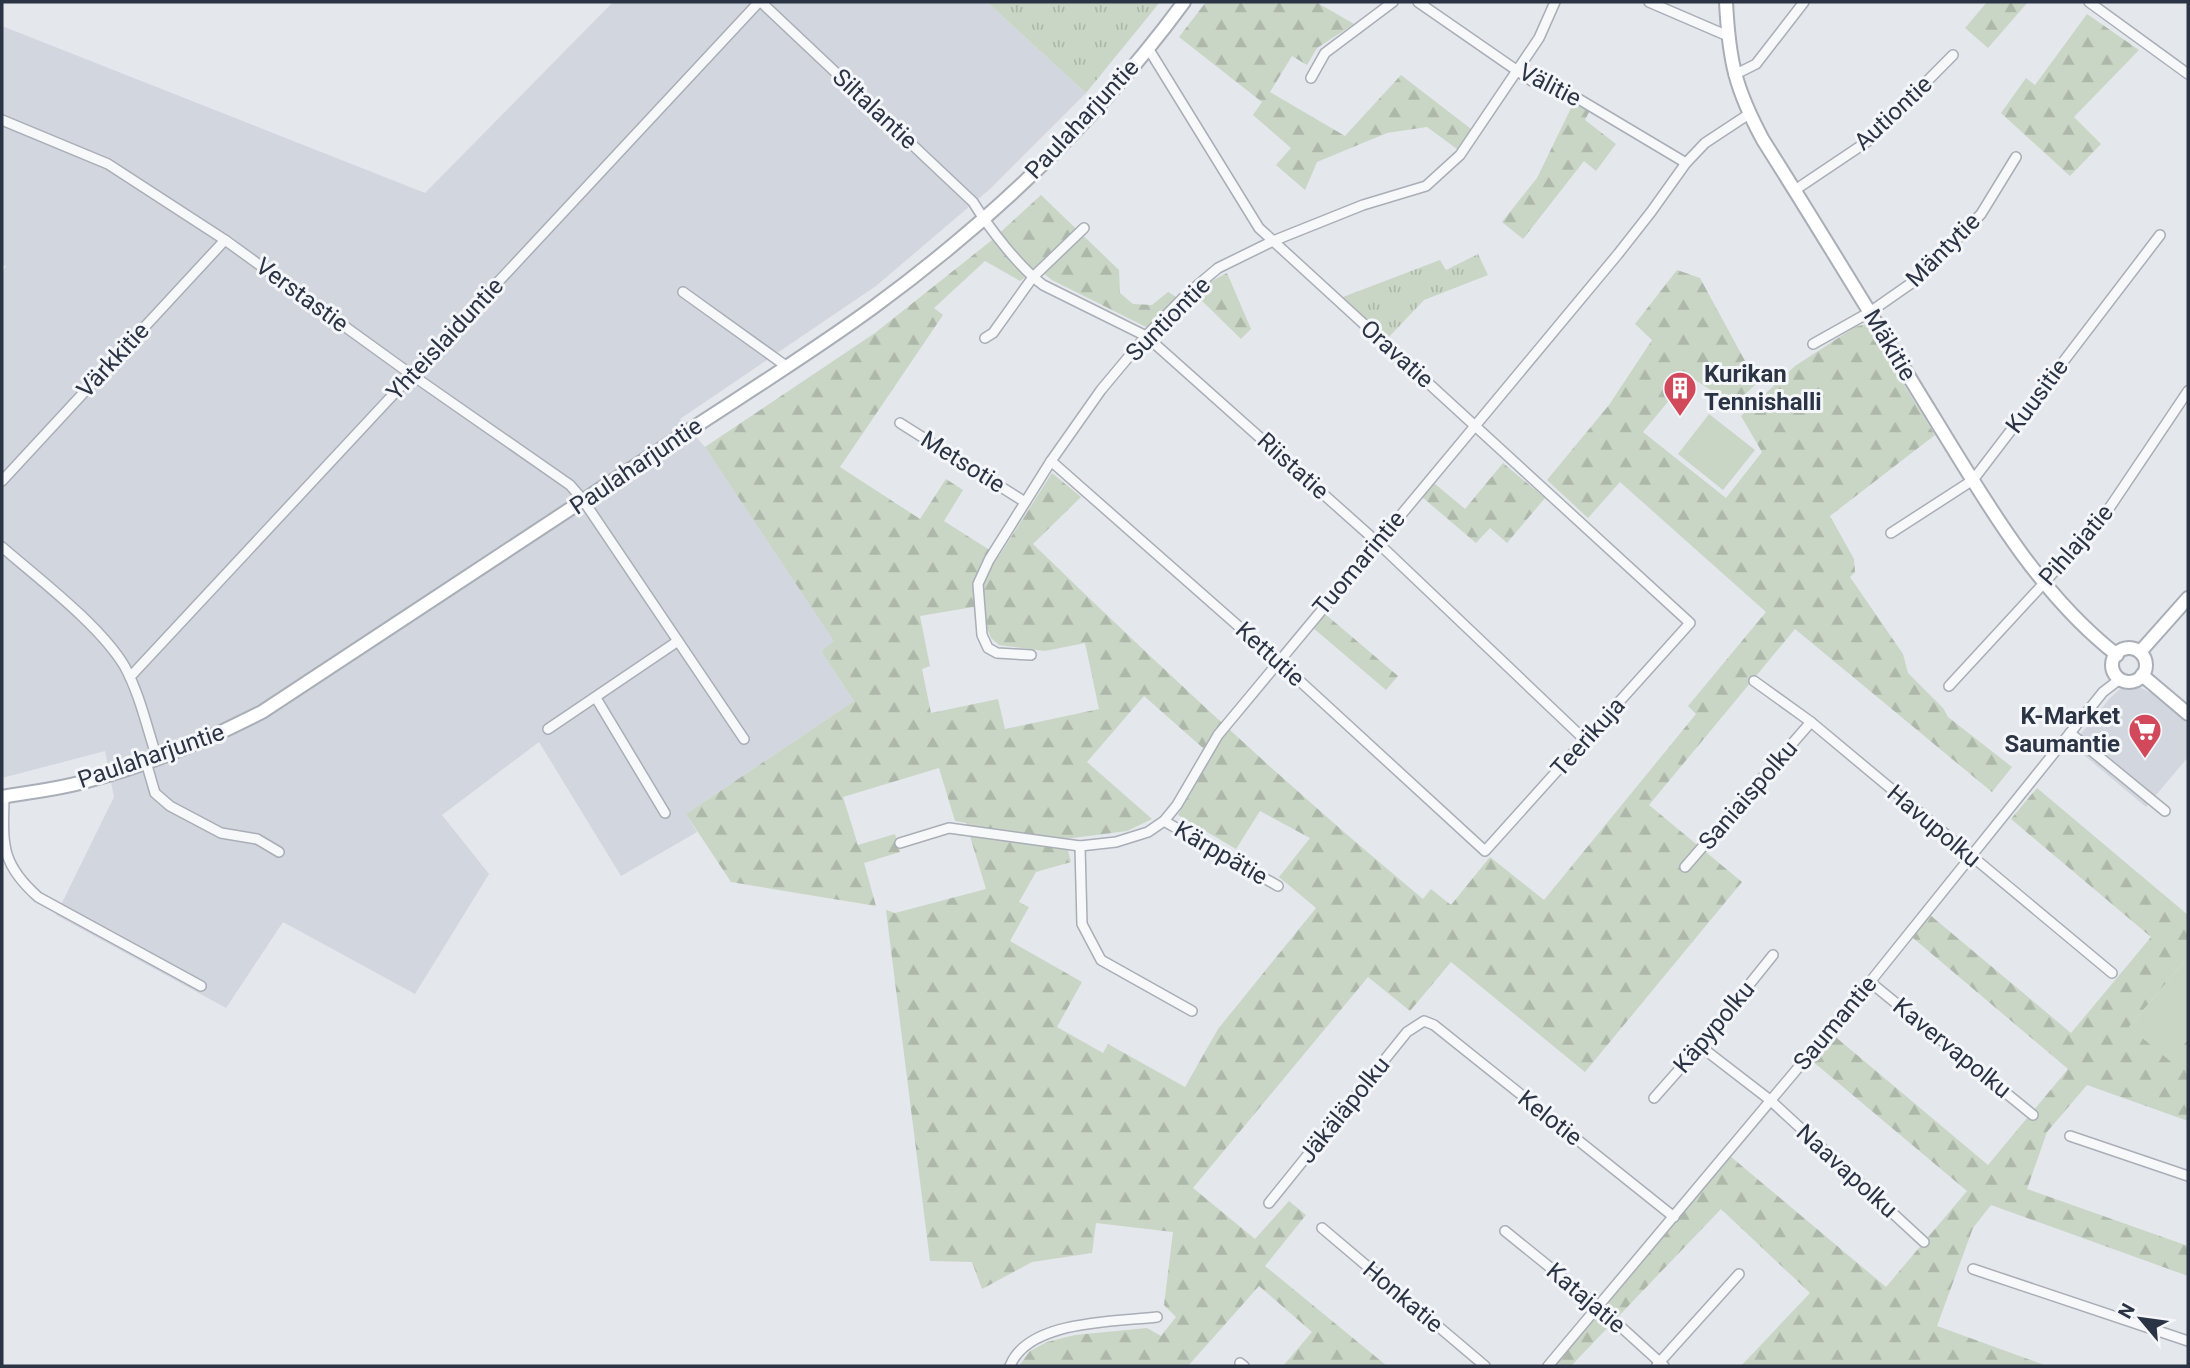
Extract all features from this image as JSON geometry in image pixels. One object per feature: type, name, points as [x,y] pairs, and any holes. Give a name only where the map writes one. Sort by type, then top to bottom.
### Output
[{"type":"main road","name":"Paulaharjuntie","points":[[3,797],[85,782],[225,732],[262,712],[786,366],[875,306],[984,219],[1061,148],[1148,48],[1184,2]]},
{"type":"main road","name":"Mäkitie","points":[[1726,2],[1734,75],[1749,114],[1973,480],[2045,582],[2089,630],[2117,654]]},
{"type":"main road","points":[[2140,652],[2188,598]]},
{"type":"main road","points":[[2128,649],[2140,652],[2146,663],[2142,675],[2133,681],[2120,679],[2113,667],[2117,654],[2128,649]]},
{"type":"main road","points":[[2142,675],[2188,714]]},
{"type":"street","name":"Siltalantie","points":[[760,2],[974,202],[984,219]]},
{"type":"street","name":"Yhteislaiduntie","points":[[130,677],[760,2]]},
{"type":"street","points":[[1311,78],[1325,53],[1393,2]]},
{"type":"street","name":"Välitie","points":[[1418,2],[1532,81],[1577,98],[1686,163]]},
{"type":"street","name":"Suntiontie","points":[[1031,655],[997,653],[988,648],[982,635],[978,584],[989,560],[1025,502],[1101,390],[1146,336],[1187,294],[1218,268],[1273,241],[1363,205],[1426,186],[1460,155],[1539,38],[1555,2]]},
{"type":"street","points":[[1648,2],[1728,36]]},
{"type":"street","points":[[1734,75],[1756,64],[1804,2]]},
{"type":"street","points":[[2090,2],[2188,74]]},
{"type":"street","name":"Oravatie","points":[[1148,48],[1259,228],[1690,623]]},
{"type":"street","name":"Autiontie","points":[[1795,190],[1868,141],[1953,55]]},
{"type":"street","name":"Tuomarintie","points":[[900,843],[949,828],[1080,846],[1116,842],[1148,832],[1164,821],[1177,805],[1218,735],[1476,426],[1651,212],[1686,163],[1705,143],[1749,114]]},
{"type":"street","name":"Verstastie","points":[[2,120],[108,164],[225,240],[570,485],[583,500],[744,739]]},
{"type":"street","name":"Mäntytie","points":[[1813,344],[1870,312],[1923,275],[1981,214],[2016,157]]},
{"type":"street","name":"Riistatie","points":[[984,219],[1033,277],[1043,285],[1146,336],[1377,542],[1585,740]]},
{"type":"street","points":[[985,338],[993,333],[1033,277],[1084,228]]},
{"type":"street","name":"Kuusitie","points":[[1891,533],[1973,480],[2160,235]]},
{"type":"street","name":"Värkkitie","points":[[2,481],[225,240]]},
{"type":"street","points":[[682,292],[786,366]]},
{"type":"street","name":"Pihlajatie","points":[[1949,686],[2110,507],[2188,391]]},
{"type":"street","name":"Metsotie","points":[[900,423],[1025,502]]},
{"type":"street","name":"Kettutie","points":[[1051,461],[1278,660],[1485,851]]},
{"type":"street","points":[[2,547],[68,604],[109,645],[130,677],[152,760],[155,793],[170,806],[221,833],[257,839],[279,852]]},
{"type":"street","name":"Teerikuja","points":[[1485,851],[1690,623]]},
{"type":"street","points":[[548,729],[678,641]]},
{"type":"street","name":"Saumantie","points":[[1548,1366],[1870,982],[2103,692],[2120,679]]},
{"type":"street","name":"Havupolku","points":[[1754,681],[1811,722],[2112,973]]},
{"type":"street","points":[[597,698],[665,813]]},
{"type":"street","name":"Saniaispolku","points":[[1685,867],[1811,722]]},
{"type":"street","points":[[2070,733],[2165,811]]},
{"type":"street","points":[[3,797],[4,845],[11,867],[21,881],[38,897],[201,986]]},
{"type":"street","name":"Kärppätie","points":[[1164,821],[1278,886]]},
{"type":"street","points":[[1080,846],[1082,925],[1101,960],[1192,1011]]},
{"type":"street","name":"Käpypolku","points":[[1654,1098],[1773,955]]},
{"type":"street","name":"Kavervapolku","points":[[1870,982],[2033,1115]]},
{"type":"street","name":"Jäkäläpolku","points":[[1269,1203],[1407,1032],[1424,1021]]},
{"type":"street","name":"Kelotie","points":[[1424,1021],[1434,1026],[1674,1217]]},
{"type":"street","name":"Naavapolku","points":[[1700,1046],[1770,1100],[1924,1241]]},
{"type":"street","points":[[2070,1136],[2188,1176]]},
{"type":"street","name":"Honkatie","points":[[1322,1228],[1485,1366]]},
{"type":"street","name":"Katajatie","points":[[1505,1231],[1599,1307],[1660,1365]]},
{"type":"street","points":[[1973,1269],[2188,1341]]},
{"type":"street","points":[[1660,1365],[1739,1275]]},
{"type":"street","points":[[1010,1366],[1023,1345],[1060,1328],[1157,1317]]},
{"type":"shaded area","points":[[613,2],[987,2],[1086,93],[991,188],[876,286],[680,419],[705,447],[835,641],[821,651],[854,701],[686,814],[697,832],[621,876],[539,742],[442,815],[489,874],[415,994],[283,922],[226,1008],[56,915],[114,797],[105,751],[2,778],[2,272],[6,266],[2,265],[2,26],[425,193]]},
{"type":"shaded area","points":[[2130,687],[2151,693],[2188,724],[2188,757],[2146,807],[2072,745],[2110,698],[2120,689]]},
{"type":"green space","points":[[987,2],[1160,2],[1086,93]]},
{"type":"green space","points":[[1206,2],[1316,2],[1354,24],[1317,48],[1307,65],[1292,56],[1270,92],[1345,136],[1401,75],[1471,129],[1457,149],[1427,127],[1387,133],[1317,162],[1305,190],[1276,165],[1291,148],[1253,115],[1262,102],[1179,37]]},
{"type":"green space","points":[[1987,2],[2028,2],[1988,48],[1965,28]]},
{"type":"green space","points":[[2087,14],[2139,50],[2074,117],[2101,144],[2070,176],[2001,113],[2026,78],[2035,85]]},
{"type":"green space","points":[[1573,104],[1590,110],[1585,120],[1616,144],[1596,171],[1584,161],[1523,239],[1502,222],[1537,178]]},
{"type":"green space","points":[[1041,195],[1119,270],[1120,293],[1133,304],[1152,305],[1168,292],[1178,298],[1148,328],[1052,280],[1037,268],[1020,281],[985,261],[934,308],[943,315],[840,467],[920,519],[946,479],[963,490],[944,521],[999,556],[1052,473],[1081,497],[1033,544],[1225,725],[1372,856],[1423,899],[1431,889],[1451,905],[1490,857],[1544,900],[1696,714],[1688,706],[1766,612],[1620,482],[1588,518],[1547,480],[1609,405],[1652,340],[1635,324],[1677,270],[1700,278],[1757,383],[1734,405],[1689,376],[1643,432],[1726,498],[1762,452],[1741,416],[1795,366],[1855,327],[1866,324],[1935,435],[1830,516],[1854,559],[1855,572],[1850,577],[1903,654],[1908,673],[1943,708],[1948,717],[2012,767],[1992,792],[1795,629],[1649,805],[1742,882],[1585,1072],[1451,962],[1410,1011],[1368,977],[1193,1188],[1255,1239],[1289,1201],[1306,1215],[1265,1266],[1387,1366],[1283,1366],[1312,1332],[1259,1286],[1188,1366],[1019,1366],[1030,1351],[1047,1342],[1075,1335],[1147,1328],[1161,1336],[1176,1317],[1164,1305],[1173,1232],[1096,1223],[1092,1253],[1032,1262],[982,1289],[972,1262],[930,1261],[886,910],[895,913],[986,889],[966,823],[955,821],[939,768],[843,797],[858,845],[895,834],[900,852],[864,863],[876,906],[731,882],[686,814],[854,701],[821,651],[834,641],[705,447],[875,333],[992,240]],"holes":[[[985,605],[987,628],[991,638],[999,645],[1045,651],[1085,643],[1099,709],[1005,729],[998,699],[931,713],[922,669],[930,666],[920,616]],[[1144,696],[1212,756],[1178,815],[1236,849],[1260,811],[1310,838],[1279,877],[1316,908],[1218,1029],[1185,1087],[1108,1044],[1103,1053],[1057,1027],[1082,982],[1010,941],[1029,907],[1019,902],[1036,872],[1071,862],[1065,839],[1127,831],[1152,819],[1087,762]]]},
{"type":"green space","points":[[1478,254],[1488,275],[1424,300],[1387,339],[1343,297],[1440,260],[1446,270]]},
{"type":"green space","points":[[1227,273],[1251,329],[1241,339],[1195,294]]},
{"type":"green space","points":[[1709,414],[1755,450],[1723,490],[1678,454]]},
{"type":"green space","points":[[1503,463],[1545,498],[1507,543],[1490,528],[1476,543],[1422,497],[1434,483],[1465,509]]},
{"type":"green space","points":[[1324,613],[1398,676],[1386,690],[1312,627]]},
{"type":"green space","points":[[2037,788],[2188,915],[2188,957],[2129,1027],[2188,1042],[2188,1121],[2087,1085],[2047,1132],[2027,1189],[2188,1246],[2188,1276],[1991,1205],[1973,1228],[1937,1326],[2047,1366],[1741,1366],[1810,1293],[1721,1209],[1571,1366],[1555,1366],[1730,1156],[1886,1287],[1967,1191],[1811,1060],[1832,1034],[1988,1165],[2068,1069],[1913,938],[1930,915],[2071,1033],[2151,937],[2011,819]]},
{"type":"green space","points":[[2188,957],[2188,1042],[2170,1061],[2129,1027]]},
{"type":"place","name":"Kurikan Tennishalli","points":[[1680,418]]},
{"type":"place","name":"K-Market Saumantie","points":[[2145,760]]}]
